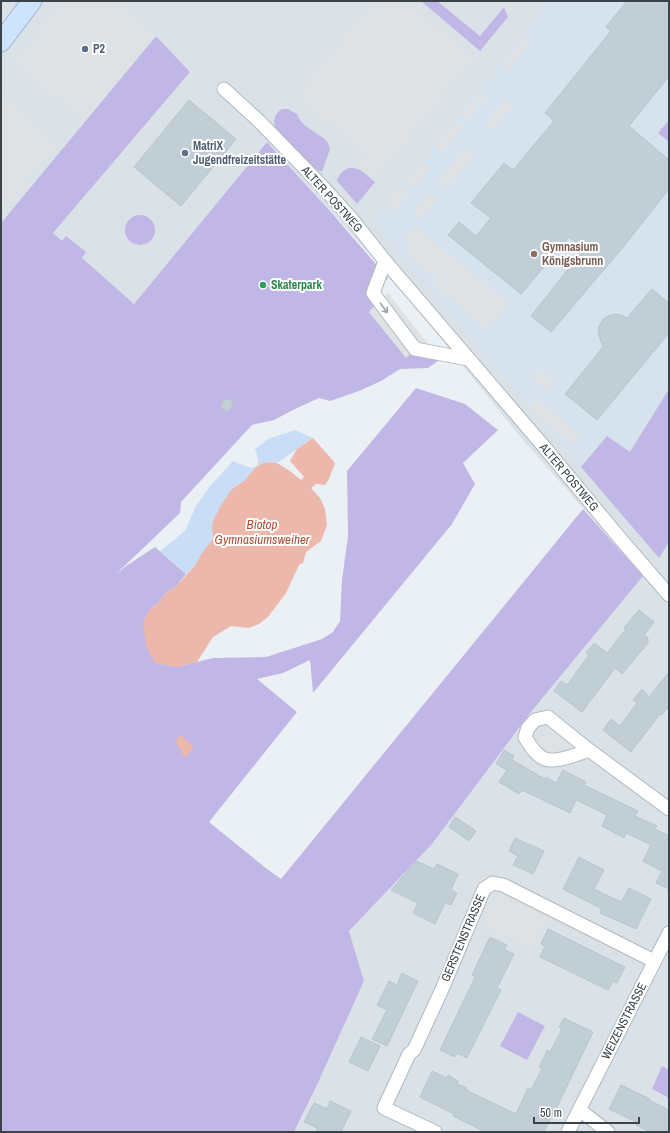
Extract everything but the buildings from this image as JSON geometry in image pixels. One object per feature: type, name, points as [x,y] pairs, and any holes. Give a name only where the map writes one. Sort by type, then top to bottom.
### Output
[{"type":"street","points":[[1,42],[32,1]]},
{"type":"street","name":"ALTER POSTWEG","points":[[224,89],[260,122],[351,218],[385,261],[669,595]]},
{"type":"street","points":[[385,261],[373,294],[415,349],[468,359]]},
{"type":"street","points":[[589,750],[669,809]]},
{"type":"street","name":"GERSTENSTRASSE","points":[[435,1132],[384,1108],[409,1054],[414,1050],[443,987],[484,889],[493,883],[503,885],[654,961]]},
{"type":"street","name":"WEIZENSTRASSE","points":[[568,1132],[669,933]]},
{"type":"street","points":[[580,1110],[608,1132]]},
{"type":"shaded area","points":[[1,1],[669,1],[669,1132],[294,1132],[364,981],[349,931],[432,844],[531,712],[643,576],[522,439],[392,278],[267,142],[134,304],[52,233],[190,72],[156,36],[1,223]]},
{"type":"shaded area","name":"P2","points":[[63,1],[118,1],[156,36],[85,121],[16,63]]},
{"type":"shaded area","points":[[375,1],[403,1],[472,57],[375,178],[360,165],[369,153],[298,96]]},
{"type":"shaded area","points":[[421,1],[437,1],[480,36],[504,7],[508,17],[480,51]]},
{"type":"shaded area","name":"Gymnasium Königsbrunn","points":[[550,1],[669,1],[669,389],[629,453],[607,436],[581,467],[373,222]]},
{"type":"shaded area","points":[[528,33],[530,43],[507,72],[506,61]]},
{"type":"shaded area","points":[[156,36],[190,72],[53,233],[62,241],[66,236],[86,252],[82,258],[134,304],[267,142],[388,278],[368,299],[377,303],[369,312],[406,357],[415,349],[435,353],[438,361],[428,368],[400,369],[381,381],[359,391],[330,401],[319,398],[274,420],[252,425],[181,502],[180,513],[115,575],[155,547],[186,574],[176,587],[167,592],[157,604],[150,609],[176,667],[213,658],[266,657],[322,639],[333,632],[340,621],[342,580],[348,536],[347,471],[416,388],[465,404],[498,430],[463,463],[475,484],[452,524],[313,693],[310,660],[283,673],[257,679],[297,712],[209,822],[281,879],[583,509],[643,576],[531,712],[432,844],[349,931],[364,981],[294,1132],[1,1132],[1,223]]},
{"type":"shaded area","points":[[481,91],[488,96],[468,120],[461,115]]},
{"type":"shaded area","points":[[1,94],[57,145],[1,212]]},
{"type":"shaded area","points":[[505,99],[513,106],[493,130],[485,124]]},
{"type":"shaded area","points":[[282,109],[288,109],[297,114],[299,119],[307,127],[325,139],[328,143],[330,149],[322,172],[314,168],[276,131],[274,118]]},
{"type":"shaded area","points":[[457,120],[464,126],[442,152],[435,147]]},
{"type":"shaded area","points":[[669,120],[669,142],[658,133]]},
{"type":"shaded area","points":[[466,147],[475,154],[446,189],[438,182]]},
{"type":"shaded area","points":[[423,162],[430,168],[413,188],[406,182]]},
{"type":"shaded area","points":[[349,168],[360,170],[375,182],[357,204],[337,181],[341,173]]},
{"type":"shaded area","points":[[403,186],[410,192],[393,212],[386,206]]},
{"type":"shaded area","points":[[429,193],[438,200],[422,219],[413,212]]},
{"type":"shaded area","points":[[140,215],[146,216],[154,224],[154,236],[146,244],[140,245],[134,244],[126,236],[125,230],[126,224],[134,216]]},
{"type":"shaded area","points":[[414,226],[509,303],[486,329],[433,284],[437,279],[406,254],[411,247],[404,240]]},
{"type":"shaded area","points":[[388,293],[435,353],[415,349],[406,358],[369,312]]},
{"type":"shaded area","points":[[539,369],[555,382],[548,390],[532,377]]},
{"type":"shaded area","points":[[669,389],[669,542],[659,558],[581,467],[607,436],[630,452]]},
{"type":"shaded area","points":[[536,398],[581,437],[574,446],[528,407]]},
{"type":"shaded area","points":[[553,732],[569,745],[552,753],[535,740]]},
{"type":"shaded area","points":[[500,897],[504,897],[545,917],[530,947],[482,924],[493,901]]},
{"type":"shaded area","points":[[518,1012],[545,1026],[527,1060],[500,1046]]},
{"type":"shaded area","points":[[662,1066],[669,1070],[669,1098],[652,1089]]},
{"type":"sand","points":[[295,430],[313,438],[277,463],[265,462],[256,467],[244,481],[232,489],[212,528],[213,538],[195,565],[186,574],[160,551],[185,531],[196,506],[210,486],[233,461],[245,466],[257,466],[258,457],[255,449],[268,439]]},
{"type":"water","name":"Biotop Gymnasiumsweiher","points":[[313,438],[335,463],[325,485],[316,484],[311,488],[320,498],[325,509],[327,525],[321,541],[306,552],[303,563],[299,565],[286,593],[268,617],[259,624],[249,628],[231,626],[213,637],[197,662],[176,667],[155,663],[146,646],[143,622],[150,609],[157,604],[167,592],[176,587],[195,565],[213,538],[213,521],[221,505],[232,489],[244,481],[256,467],[265,462],[277,463],[301,480],[304,477],[290,461],[297,449]]},
{"type":"water","points":[[181,735],[194,747],[185,758],[175,741]]},
{"type":"place","name":"P2","points":[[85,49]]},
{"type":"place","name":"MatriX Jugendfreizeitstätte","points":[[185,153]]},
{"type":"place","name":"Gymnasium Königsbrunn","points":[[534,254]]},
{"type":"place","name":"Skaterpark","points":[[263,285]]}]
